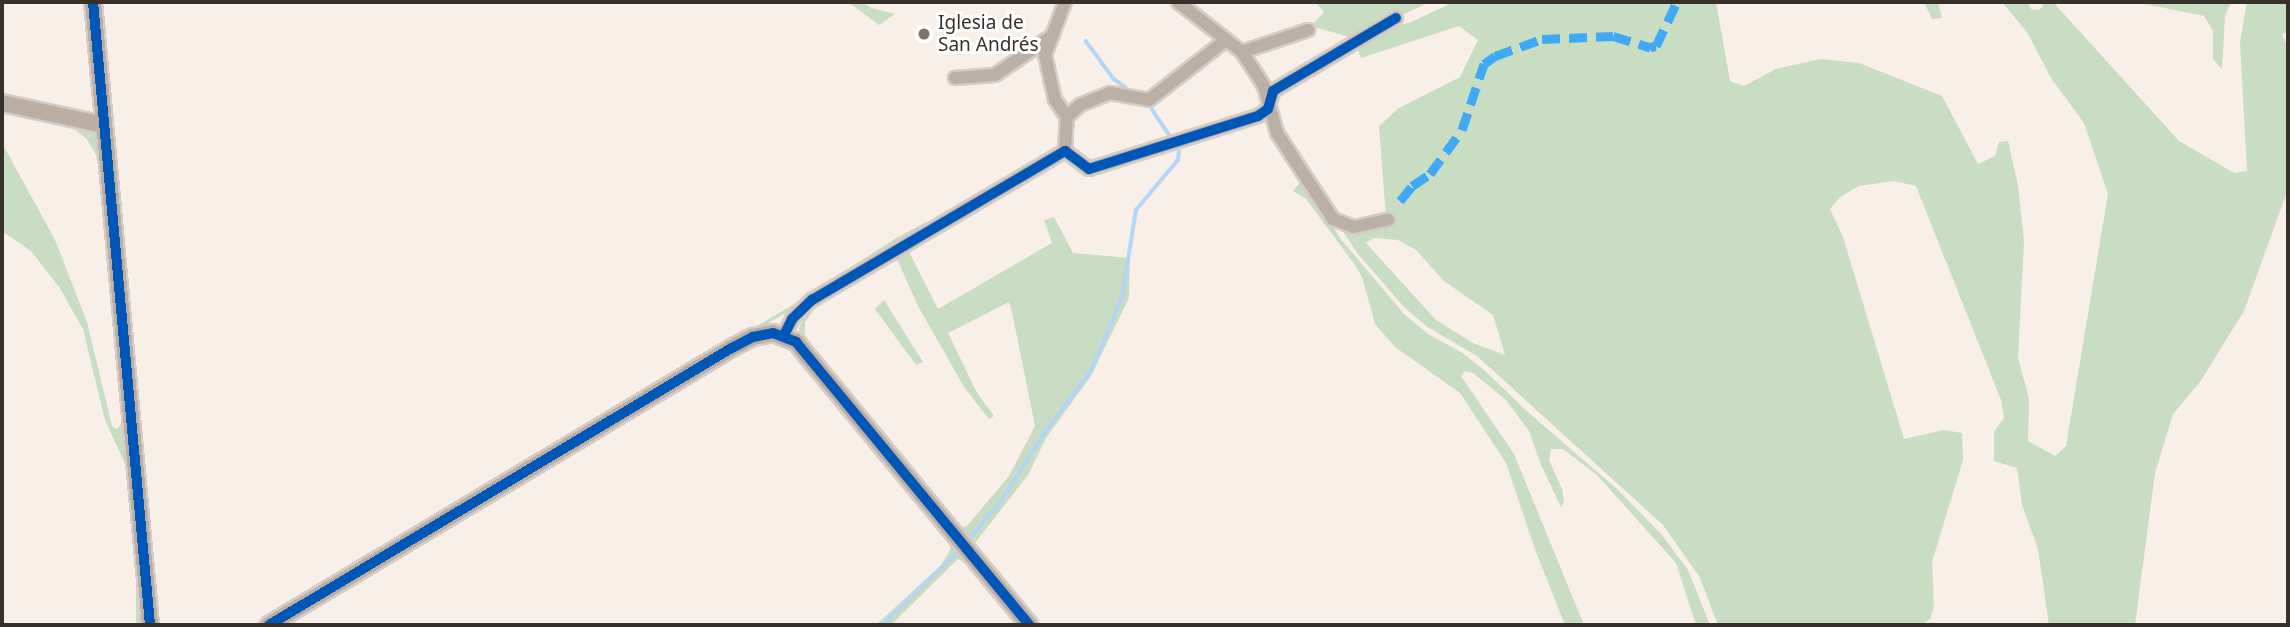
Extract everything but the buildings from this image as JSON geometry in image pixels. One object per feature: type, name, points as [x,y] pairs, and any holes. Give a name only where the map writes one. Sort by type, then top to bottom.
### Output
[{"type":"street","points":[[93,2],[150,625]]},
{"type":"street","points":[[1065,2],[1045,55],[1055,100],[1067,117],[1065,152]]},
{"type":"street","points":[[1178,2],[1242,52],[1264,86],[1268,109],[1277,133],[1333,219],[1354,227],[1388,220]]},
{"type":"street","points":[[1065,152],[1090,169],[1110,165],[1258,116],[1268,109],[1273,91],[1396,18]]},
{"type":"street","points":[[1242,52],[1308,30]]},
{"type":"street","points":[[955,78],[995,75],[1052,36]]},
{"type":"street","points":[[1067,117],[1080,105],[1110,93],[1149,100],[1226,40]]},
{"type":"street","points":[[2,103],[104,125]]},
{"type":"street","points":[[784,335],[792,319],[811,300],[1065,152]]},
{"type":"street","points":[[269,625],[730,349],[767,333],[784,335],[796,342],[1029,625]]},
{"type":"green space","points":[[848,2],[861,2],[895,14],[879,25]]},
{"type":"green space","points":[[1315,2],[1430,2],[1353,38],[1311,26],[1324,12]]},
{"type":"green space","points":[[1454,2],[1716,2],[1730,81],[1744,86],[1776,69],[1821,59],[1859,63],[1942,96],[1978,164],[1995,156],[1999,142],[2008,141],[2018,185],[2024,241],[2018,358],[2029,398],[2028,441],[2055,456],[2066,446],[2108,194],[2084,123],[2051,78],[2027,32],[2002,2],[2028,2],[2031,9],[2039,10],[2043,6],[2042,2],[2053,2],[2179,141],[2234,173],[2247,171],[2240,42],[2247,2],[2288,2],[2288,31],[2282,34],[2288,48],[2288,189],[2244,311],[2200,382],[2173,414],[2155,473],[2135,625],[2049,625],[2038,549],[2022,505],[2017,468],[1994,461],[1994,432],[2004,418],[2001,400],[1916,186],[1894,181],[1859,186],[1840,197],[1830,209],[1843,237],[1904,439],[1944,430],[1962,433],[1963,460],[1932,562],[1934,607],[1930,619],[1921,625],[1718,625],[1699,576],[1663,525],[1477,356],[1426,326],[1404,307],[1358,254],[1340,227],[1386,217],[1379,126],[1399,108],[1460,77],[1478,40],[1459,26],[1361,58],[1356,45],[1378,32],[1411,22]],"holes":[[[1373,238],[1398,240],[1416,250],[1444,281],[1493,315],[1505,355],[1473,343],[1436,320],[1366,243]]]},
{"type":"green space","points":[[1893,2],[1938,2],[1942,18],[1932,19],[1925,4]]},
{"type":"green space","points":[[2135,2],[2231,2],[2225,16],[2222,69],[2213,59],[2213,31],[2204,16]]},
{"type":"green space","points":[[69,125],[92,130],[101,141],[145,625],[136,625],[136,578],[127,468],[105,420],[83,329],[59,287],[31,251],[2,231],[2,143],[55,240],[87,322],[112,426],[117,429],[122,423],[118,356],[101,174],[96,155],[87,139]]},
{"type":"green space","points":[[1302,180],[1340,238],[1404,314],[1428,334],[1461,352],[1483,369],[1529,413],[1616,488],[1662,535],[1688,570],[1710,625],[1696,625],[1676,563],[1597,475],[1563,449],[1551,449],[1549,460],[1562,489],[1564,502],[1561,507],[1541,465],[1529,431],[1506,400],[1473,373],[1465,371],[1461,376],[1514,454],[1584,625],[1565,625],[1536,552],[1506,463],[1460,393],[1395,347],[1375,324],[1362,277],[1355,265],[1306,199],[1293,191]]},
{"type":"green space","points":[[1054,217],[1073,253],[1130,258],[1129,298],[1091,376],[1046,438],[1028,475],[975,543],[1041,625],[1036,625],[800,337],[799,328],[808,307],[908,250],[938,309],[1052,243],[1044,220]],"holes":[[[897,259],[918,306],[964,387],[989,419],[994,416],[977,393],[948,333],[1009,302],[1035,426],[1009,476],[967,526],[959,528],[812,349],[805,335],[805,323],[814,308]]]},
{"type":"green space","points":[[926,222],[919,230],[799,305],[262,625],[254,625],[794,304],[896,238]]},
{"type":"green space","points":[[884,300],[923,362],[916,365],[875,309]]},
{"type":"green space","points":[[762,339],[785,343],[798,351],[1025,625],[1019,625],[971,566],[958,559],[891,625],[876,625],[941,565],[950,550],[949,537],[793,353],[779,343],[762,342],[746,348],[639,411],[286,625],[276,625],[726,356]]},
{"type":"waterway","points":[[1086,41],[1114,79],[1125,87]]},
{"type":"waterway","points":[[1152,109],[1170,136]]},
{"type":"waterway","points":[[968,540],[1000,503],[1043,435],[1091,371],[1122,298],[1136,210],[1178,160],[1179,152]]},
{"type":"waterway","points":[[883,625],[959,551]]},
{"type":"marked path","points":[[1400,201],[1412,186],[1430,174],[1462,130],[1484,64],[1495,56],[1542,39],[1613,36],[1650,47],[1656,46],[1677,2]]},
{"type":"cycle path","points":[[93,2],[150,625]]},
{"type":"cycle path","points":[[784,335],[792,319],[812,300],[1065,151],[1089,169],[1258,116],[1268,109],[1273,91],[1396,18]]},
{"type":"cycle path","points":[[269,625],[730,349],[753,337],[773,333],[796,342],[1029,625]]},
{"type":"place","name":"Iglesia de San Andrés","points":[[924,34]]}]
